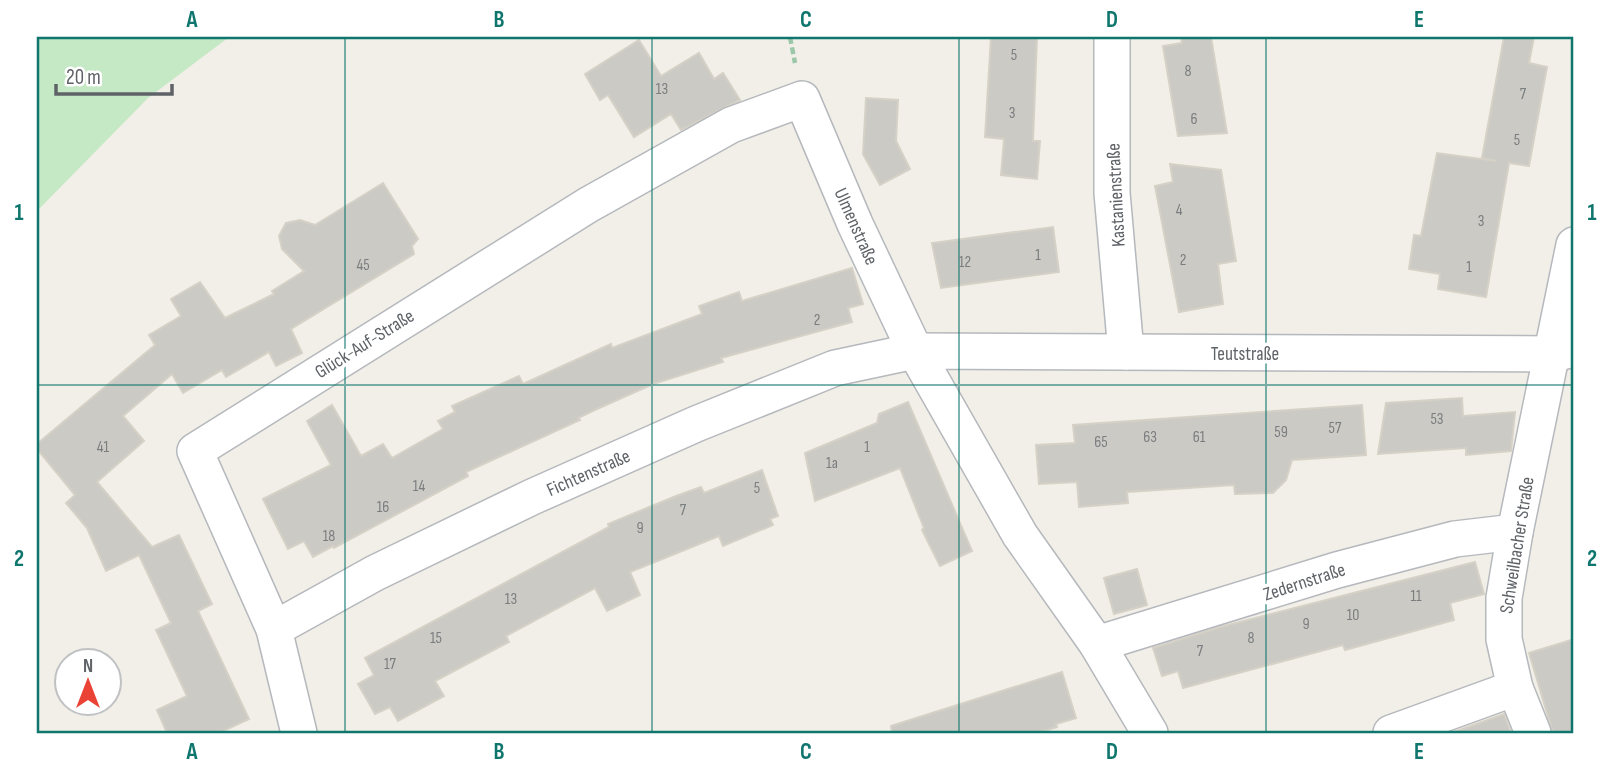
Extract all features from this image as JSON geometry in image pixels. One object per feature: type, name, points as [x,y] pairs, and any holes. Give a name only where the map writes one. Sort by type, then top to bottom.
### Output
[{"type":"street","name":"Kastanienstraße","points":[[1112,37],[1112,193],[1126,352]]},
{"type":"street","name":"Ulmenstraße","points":[[802,99],[855,224],[915,351]]},
{"type":"street","name":"Glück-Auf-Straße","points":[[299,733],[274,629],[195,451],[588,205],[731,125],[802,99]]},
{"type":"street","name":"Schweilbacher Straße","points":[[1533,733],[1515,688],[1504,639],[1504,598],[1515,532],[1564,352],[1574,245]]},
{"type":"street","name":"Teutstraße","points":[[915,351],[1564,352]]},
{"type":"street","name":"Fichtenstraße","points":[[274,629],[375,573],[532,497],[696,424],[835,368],[915,351]]},
{"type":"street","points":[[915,351],[1020,535],[1097,644],[1150,733]]},
{"type":"street","name":"Zedernstraße","points":[[1097,644],[1337,570],[1455,539],[1515,532]]},
{"type":"street","points":[[1391,733],[1515,688]]},
{"type":"green space","points":[[37,37],[229,37],[148,98],[37,211]]},
{"type":"building","points":[[991,37],[1037,37],[1033,141],[1040,141],[1037,179],[1001,175],[1004,139],[985,137]]},
{"type":"building","points":[[1181,37],[1211,37],[1227,133],[1178,136],[1163,46],[1182,43]]},
{"type":"building","points":[[1504,37],[1534,37],[1529,63],[1547,67],[1529,166],[1509,163],[1486,297],[1438,289],[1440,274],[1409,269],[1414,235],[1421,236],[1437,153],[1496,161],[1482,158]]},
{"type":"building","points":[[639,40],[661,76],[699,53],[714,79],[723,73],[740,100],[681,130],[671,114],[634,137],[608,95],[600,100],[585,74]]},
{"type":"building","points":[[866,98],[898,100],[896,141],[910,169],[880,185],[863,154]]},
{"type":"building","points":[[1170,164],[1221,170],[1236,261],[1218,264],[1223,304],[1179,312],[1155,186],[1173,182]]},
{"type":"building","points":[[383,183],[418,239],[412,246],[414,254],[291,329],[302,353],[276,366],[269,352],[226,377],[222,370],[183,393],[172,374],[123,416],[144,441],[97,482],[152,547],[179,535],[212,604],[198,611],[249,719],[219,733],[167,733],[157,710],[187,696],[156,630],[171,623],[139,555],[106,571],[87,528],[66,503],[75,495],[37,449],[37,444],[155,345],[149,335],[181,316],[171,299],[200,282],[225,318],[274,294],[272,291],[304,271],[282,249],[279,236],[286,223],[300,220],[315,225]]},
{"type":"building","points":[[1053,227],[1059,272],[941,288],[932,243]]},
{"type":"building","points":[[852,268],[863,304],[848,308],[852,322],[721,358],[723,362],[653,384],[466,472],[468,476],[313,557],[304,541],[288,549],[263,499],[331,465],[307,421],[332,405],[361,456],[383,444],[392,458],[443,429],[438,421],[455,412],[452,406],[519,376],[523,384],[611,344],[612,348],[702,314],[699,306],[739,292],[742,301]]},
{"type":"building","points":[[1462,398],[1463,416],[1515,412],[1511,451],[1466,455],[1466,448],[1378,454],[1386,403]]},
{"type":"building","points":[[908,402],[972,551],[940,566],[922,530],[924,528],[900,468],[815,501],[805,453],[877,423],[879,414]]},
{"type":"building","points":[[1362,405],[1366,455],[1292,460],[1286,480],[1273,493],[1235,494],[1234,485],[1127,492],[1128,503],[1079,507],[1077,482],[1039,484],[1036,445],[1075,443],[1073,425]]},
{"type":"building","points":[[762,470],[778,516],[770,519],[773,525],[723,546],[719,536],[630,572],[640,595],[607,611],[595,588],[506,636],[509,642],[435,681],[444,696],[398,721],[390,707],[375,714],[358,684],[374,675],[365,658],[609,527],[608,524],[701,487],[704,493]]},
{"type":"building","points":[[1475,562],[1484,594],[1450,603],[1454,620],[1345,650],[1343,645],[1183,688],[1178,671],[1162,676],[1153,648],[1220,627]]},
{"type":"building","points":[[1137,569],[1147,605],[1114,614],[1104,578]]},
{"type":"building","points":[[1574,639],[1574,733],[1553,733],[1529,653]]},
{"type":"building","points":[[1062,672],[1076,718],[1056,724],[1057,727],[1037,733],[892,733],[891,726]]},
{"type":"building","points":[[1504,714],[1511,733],[1454,733],[1454,732]]}]
